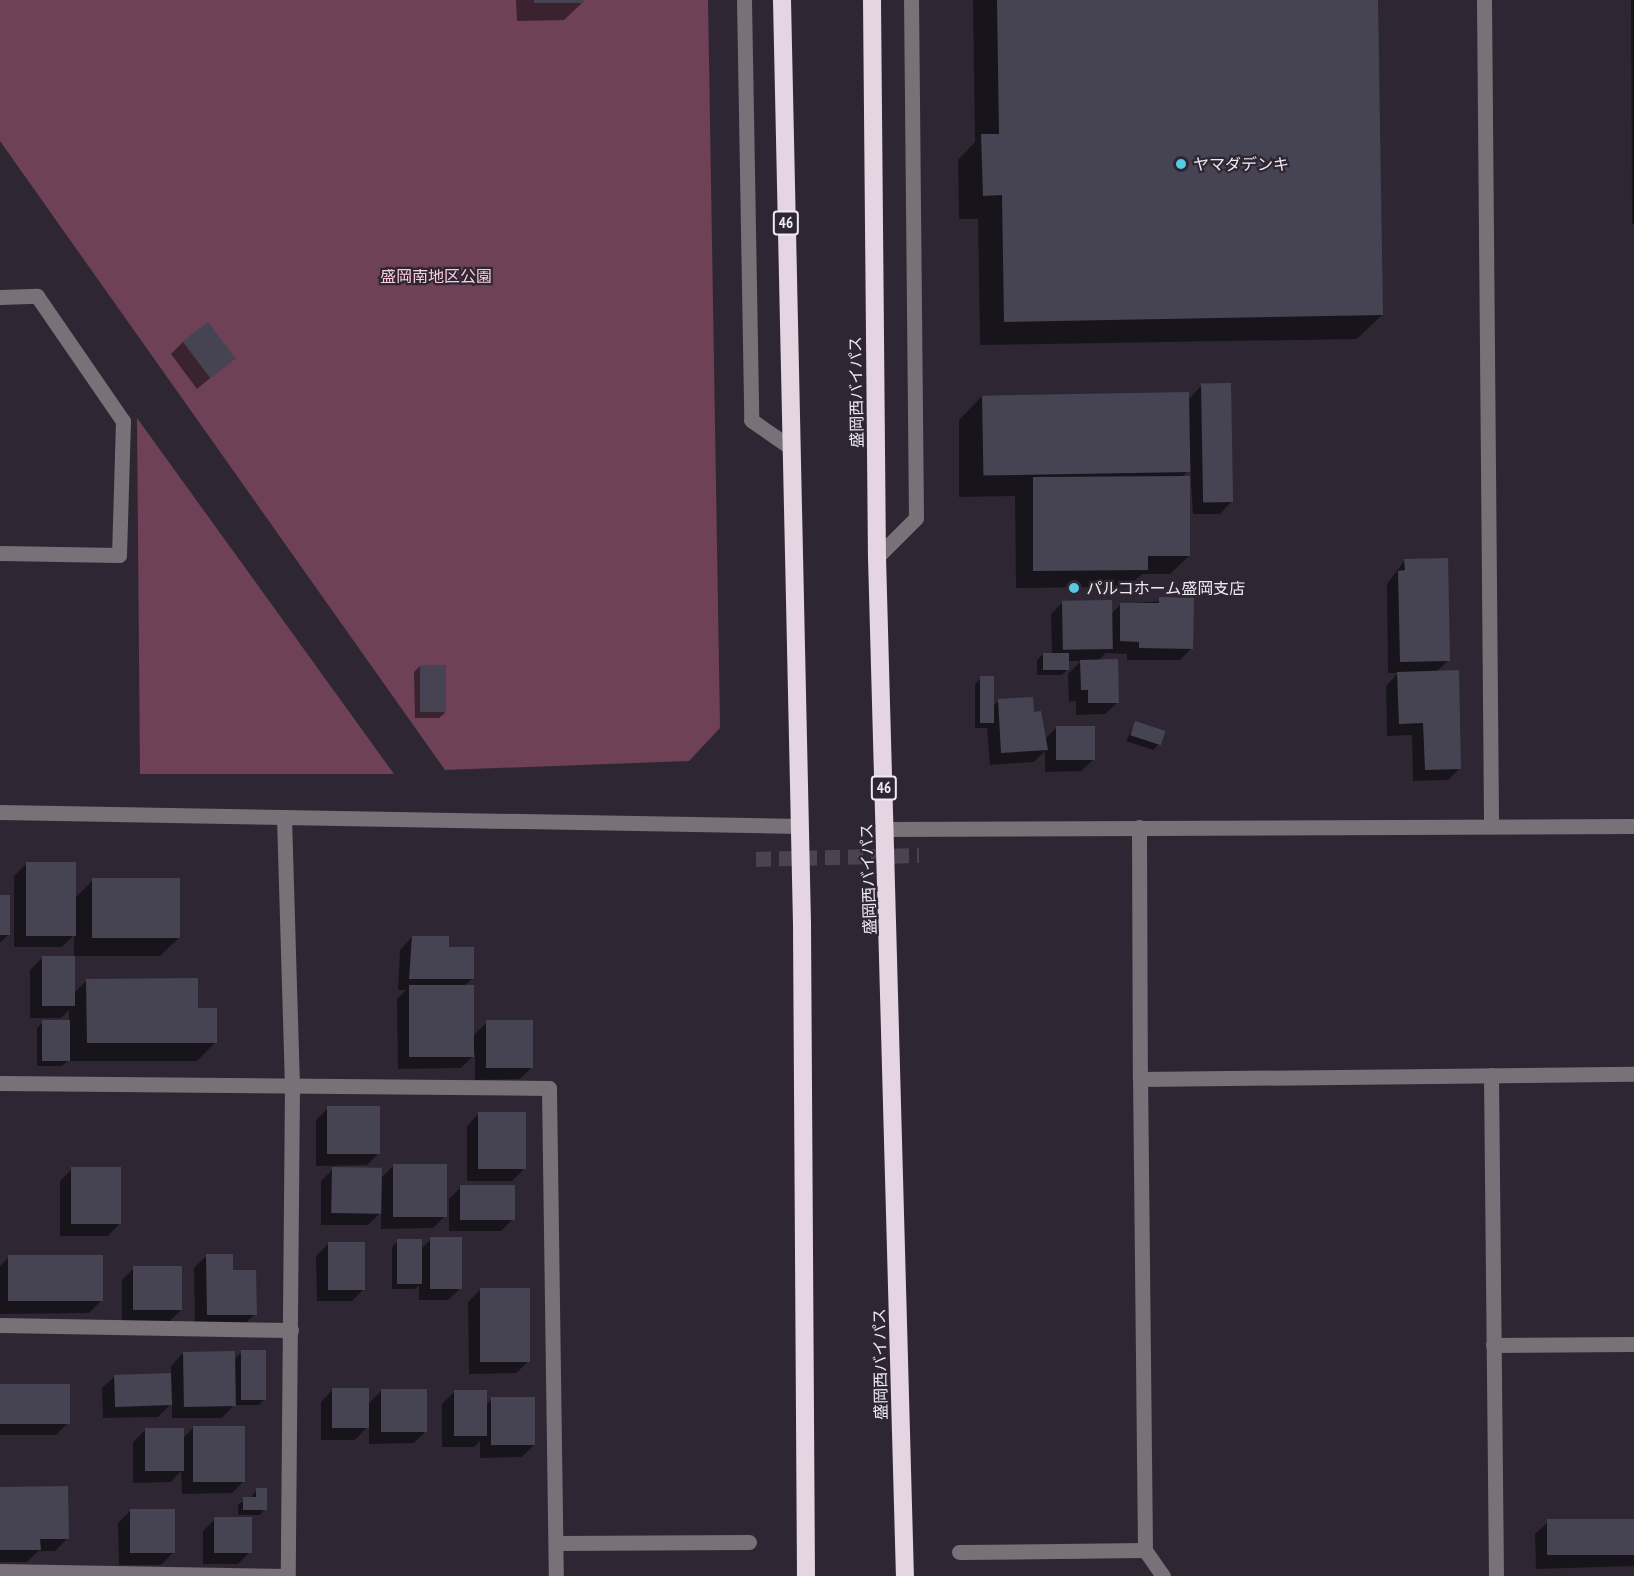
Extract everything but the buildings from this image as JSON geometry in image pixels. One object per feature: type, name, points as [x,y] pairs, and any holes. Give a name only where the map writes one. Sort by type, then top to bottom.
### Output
[{"type":"highway","name":"46","points":[[782,0],[789,447],[799,826],[806,1576]]},
{"type":"highway","name":"盛岡西バイパス","points":[[872,0],[877,557],[904,1576]]},
{"type":"street","points":[[744,0],[751,420],[789,447]]},
{"type":"street","points":[[877,557],[916,518],[911,0]]},
{"type":"street","points":[[1484,0],[1491,826]]},
{"type":"street","points":[[0,297],[38,296],[123,421],[119,555],[0,553]]},
{"type":"street","points":[[0,812],[799,826]]},
{"type":"street","points":[[0,1571],[286,1576],[291,1330],[292,1086],[284,817]]},
{"type":"street","points":[[886,829],[1634,826]]},
{"type":"street","points":[[1139,827],[1145,1550],[1163,1576]]},
{"type":"street","points":[[1140,1079],[1634,1074]]},
{"type":"street","points":[[1491,1075],[1496,1576]]},
{"type":"street","points":[[0,1083],[549,1088],[556,1576]]},
{"type":"street","points":[[0,1326],[291,1330]]},
{"type":"street","points":[[1493,1345],[1634,1344]]},
{"type":"street","points":[[556,1544],[750,1542]]},
{"type":"street","points":[[959,1552],[1145,1550]]},
{"type":"green space","name":"盛岡南地区公園","points":[[0,0],[708,0],[720,728],[689,761],[445,770],[0,141]]},
{"type":"green space","points":[[137,418],[394,774],[140,774]]},
{"type":"tunnel","points":[[756,859],[919,855]]},
{"type":"place","name":"ヤマダデンキ","points":[[1181,164]]},
{"type":"place","name":"パルコホーム盛岡支店","points":[[1074,588]]}]
